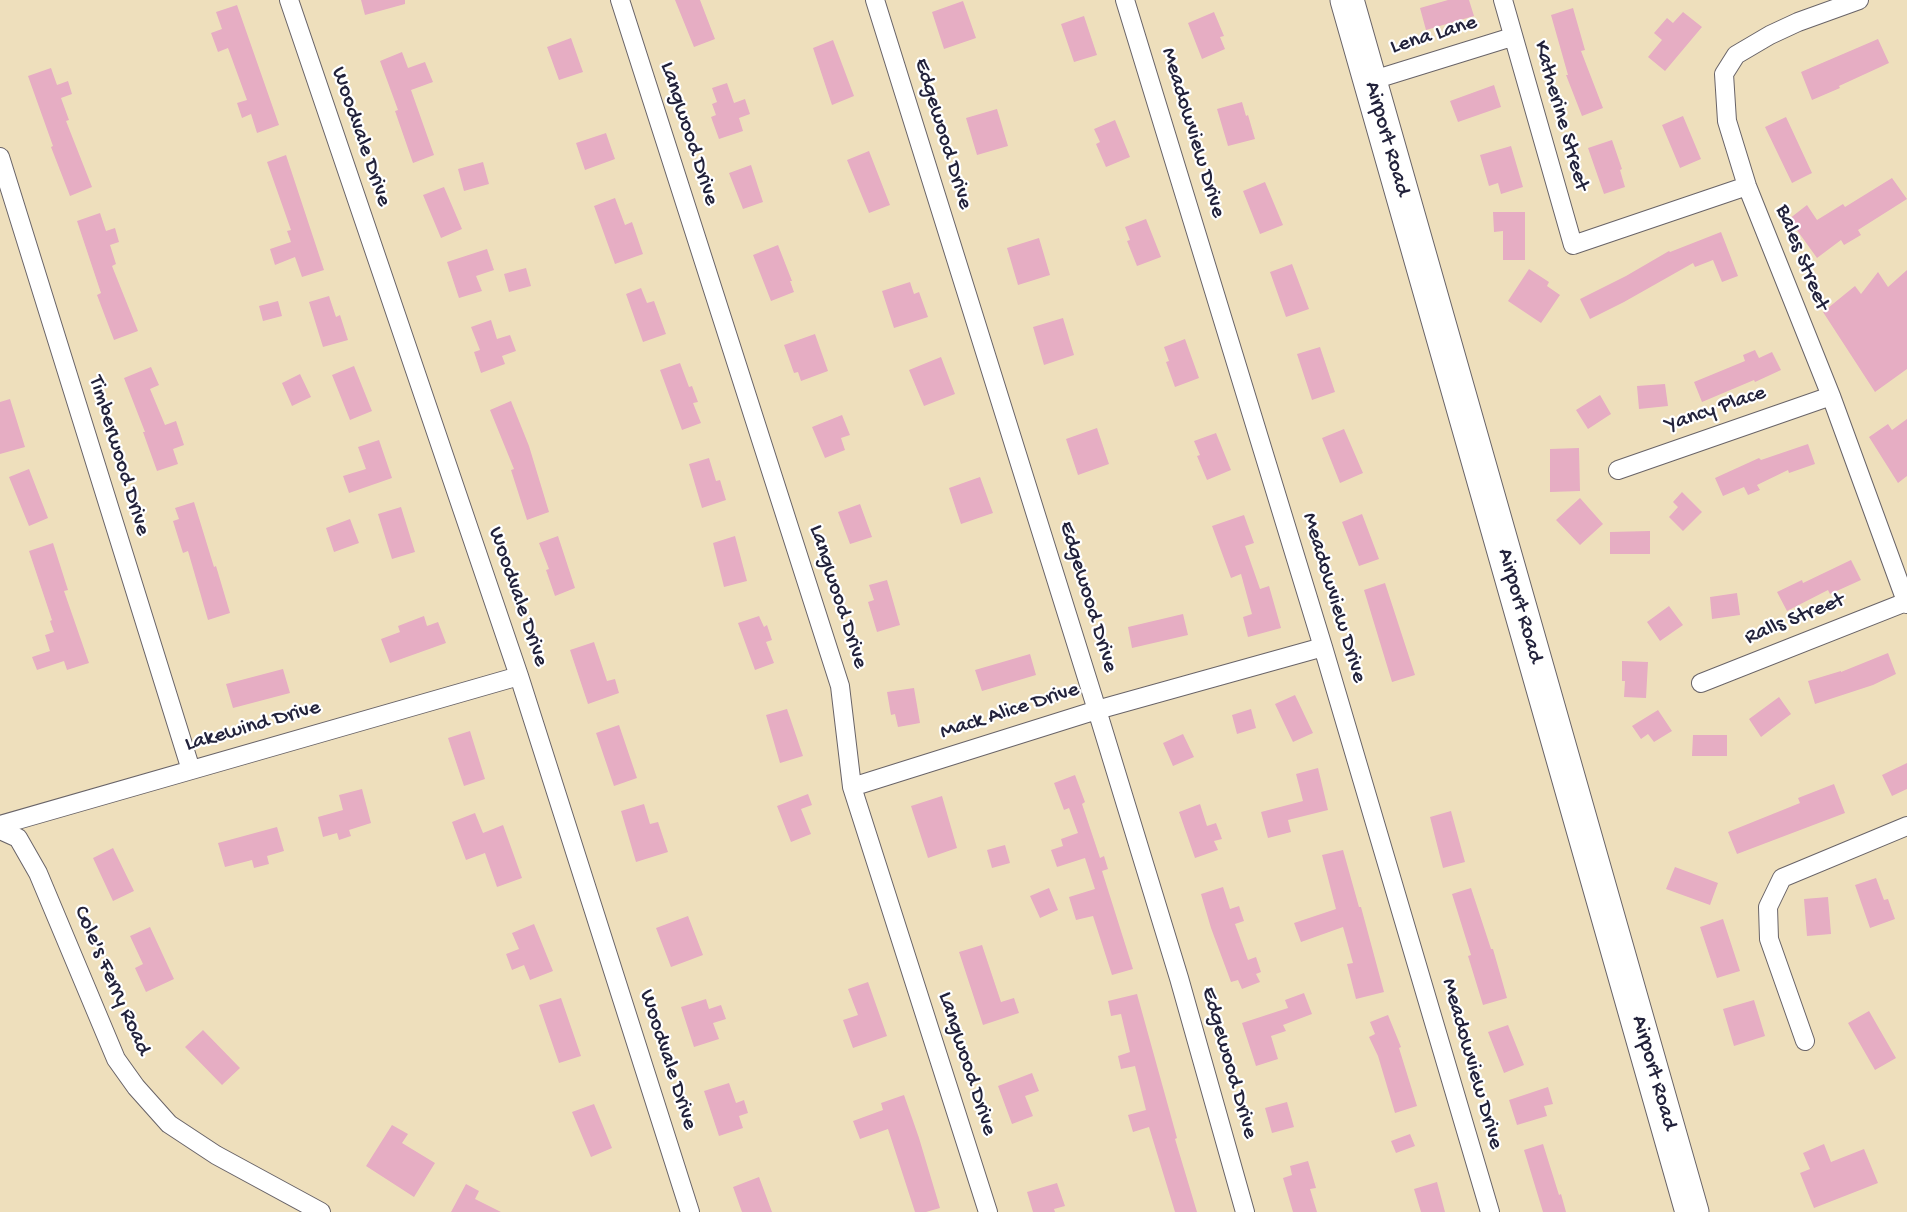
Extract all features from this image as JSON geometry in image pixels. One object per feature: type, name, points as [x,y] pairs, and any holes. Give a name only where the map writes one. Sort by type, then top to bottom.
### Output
[{"type":"highway","name":"Airport Road","points":[[1347,0],[1692,1212]]},
{"type":"street","name":"Woodvale Drive","points":[[289,0],[519,676],[690,1212]]},
{"type":"street","name":"Langwood Drive","points":[[620,0],[840,686],[852,787],[988,1212]]},
{"type":"street","name":"Edgewood Drive","points":[[875,0],[1179,978],[1245,1212]]},
{"type":"street","name":"Meadowview Drive","points":[[1125,0],[1323,647],[1490,1212]]},
{"type":"street","name":"Katherine Street","points":[[1503,0],[1573,245],[1747,186]]},
{"type":"street","name":"Bales Street","points":[[1859,0],[1798,22],[1736,55],[1724,74],[1727,121],[1747,186],[1831,396],[1907,603]]},
{"type":"street","name":"Lena Lane","points":[[1370,81],[1512,37]]},
{"type":"street","name":"Timberwood Drive","points":[[0,157],[191,770]]},
{"type":"street","name":"Yancy Place","points":[[1618,470],[1831,396]]},
{"type":"street","name":"Ralls Street","points":[[1701,683],[1907,603]]},
{"type":"street","name":"Mack Alice Drive","points":[[852,787],[1097,710],[1323,647]]},
{"type":"street","name":"Lakewind Drive","points":[[0,825],[519,676]]},
{"type":"street","points":[[1805,1041],[1769,939],[1768,907],[1782,878],[1907,826]]},
{"type":"street","name":"Cole's Ferry Road","points":[[0,830],[18,838],[38,873],[116,1059],[136,1087],[169,1124],[216,1155],[321,1212]]},
{"type":"building","points":[[361,0],[405,0],[405,4],[365,15]]},
{"type":"building","points":[[675,0],[700,0],[715,39],[694,47]]},
{"type":"building","points":[[1448,0],[1469,0],[1474,16],[1426,30],[1420,8]]},
{"type":"building","points":[[963,1],[976,38],[944,49],[932,12]]},
{"type":"building","points":[[237,5],[279,125],[257,133],[251,114],[242,118],[237,103],[247,100],[228,48],[218,52],[211,33],[222,29],[216,12]]},
{"type":"building","points":[[1573,8],[1585,50],[1581,51],[1603,108],[1582,116],[1566,75],[1568,75],[1551,15]]},
{"type":"building","points":[[1214,12],[1224,36],[1220,37],[1225,49],[1202,59],[1188,23]]},
{"type":"building","points":[[1683,12],[1702,27],[1665,71],[1648,57],[1662,40],[1654,33],[1667,18],[1673,23]]},
{"type":"building","points":[[1084,16],[1097,55],[1074,62],[1061,24]]},
{"type":"building","points":[[571,38],[583,72],[559,80],[547,47]]},
{"type":"building","points":[[1878,39],[1889,63],[1812,100],[1801,72]]},
{"type":"building","points":[[833,40],[854,96],[832,105],[813,48]]},
{"type":"building","points":[[402,52],[408,68],[425,62],[433,82],[411,90],[434,155],[413,163],[395,111],[398,110],[380,61]]},
{"type":"building","points":[[51,68],[57,85],[68,81],[72,94],[61,98],[69,120],[66,121],[92,187],[70,196],[28,76]]},
{"type":"building","points":[[727,83],[734,103],[745,99],[750,114],[739,118],[743,131],[719,139],[711,117],[716,115],[712,104],[717,102],[712,88]]},
{"type":"building","points":[[1494,85],[1501,107],[1458,122],[1450,101]]},
{"type":"building","points":[[1242,102],[1255,139],[1228,146],[1217,109]]},
{"type":"building","points":[[997,109],[1008,146],[977,155],[966,118]]},
{"type":"building","points":[[1683,116],[1701,159],[1680,168],[1662,125]]},
{"type":"building","points":[[1786,117],[1812,173],[1792,183],[1765,127]]},
{"type":"building","points":[[1115,120],[1130,157],[1106,167],[1096,144],[1100,142],[1094,129]]},
{"type":"building","points":[[606,133],[615,159],[585,170],[576,143]]},
{"type":"building","points":[[1612,140],[1622,169],[1620,170],[1625,187],[1604,194],[1588,148]]},
{"type":"building","points":[[1511,146],[1523,187],[1501,194],[1498,183],[1489,186],[1480,155]]},
{"type":"building","points":[[869,151],[890,205],[869,213],[847,160]]},
{"type":"building","points":[[286,155],[324,270],[302,277],[295,257],[275,265],[270,249],[291,242],[287,231],[291,230],[267,162]]},
{"type":"building","points":[[483,162],[489,184],[464,191],[458,169]]},
{"type":"building","points":[[751,165],[763,202],[743,209],[729,173]]},
{"type":"building","points":[[1892,178],[1907,199],[1858,230],[1861,235],[1844,245],[1841,240],[1817,258],[1789,219],[1807,205],[1817,220],[1843,204],[1845,207]]},
{"type":"building","points":[[1265,182],[1283,225],[1260,234],[1243,191]]},
{"type":"building","points":[[444,187],[462,229],[441,238],[423,195]]},
{"type":"building","points":[[615,198],[625,225],[632,222],[643,254],[615,264],[594,206]]},
{"type":"building","points":[[1493,212],[1525,212],[1525,260],[1503,260],[1503,231],[1494,232]]},
{"type":"building","points":[[100,213],[106,231],[115,228],[119,242],[110,245],[116,264],[112,266],[138,331],[114,340],[97,295],[101,293],[77,221]]},
{"type":"building","points":[[1146,219],[1161,257],[1137,266],[1127,241],[1130,240],[1125,227]]},
{"type":"building","points":[[1721,232],[1738,276],[1722,282],[1713,260],[1695,267],[1693,263],[1590,319],[1580,299],[1669,251]]},
{"type":"building","points":[[1039,238],[1050,275],[1018,285],[1007,248]]},
{"type":"building","points":[[778,245],[794,292],[771,301],[753,255]]},
{"type":"building","points":[[487,249],[494,270],[476,276],[482,291],[459,298],[447,262]]},
{"type":"building","points":[[1292,264],[1309,309],[1286,317],[1270,272]]},
{"type":"building","points":[[526,268],[531,286],[509,292],[504,274]]},
{"type":"building","points":[[1529,269],[1549,282],[1547,286],[1560,295],[1541,323],[1508,301]]},
{"type":"building","points":[[1907,270],[1907,369],[1875,392],[1823,312],[1855,286],[1861,294],[1878,272],[1888,287]]},
{"type":"building","points":[[910,282],[914,294],[919,292],[928,317],[894,328],[882,291]]},
{"type":"building","points":[[641,288],[647,303],[654,301],[666,334],[643,342],[626,294]]},
{"type":"building","points":[[329,296],[336,317],[340,315],[348,340],[323,347],[309,302]]},
{"type":"building","points":[[278,301],[282,316],[263,321],[259,306]]},
{"type":"building","points":[[1063,318],[1074,355],[1044,365],[1033,327]]},
{"type":"building","points":[[491,320],[497,339],[510,335],[516,351],[502,356],[505,364],[481,373],[474,352],[480,350],[471,327]]},
{"type":"building","points":[[815,334],[828,371],[801,381],[798,372],[794,373],[784,345]]},
{"type":"building","points":[[1185,339],[1199,378],[1175,387],[1166,362],[1169,361],[1164,347]]},
{"type":"building","points":[[1320,347],[1335,392],[1312,400],[1297,354]]},
{"type":"building","points":[[1755,350],[1759,358],[1772,352],[1781,370],[1702,402],[1694,382],[1745,361],[1743,355]]},
{"type":"building","points":[[941,357],[955,394],[924,406],[909,370]]},
{"type":"building","points":[[680,363],[689,387],[692,386],[698,402],[693,403],[701,423],[682,430],[660,370]]},
{"type":"building","points":[[354,366],[372,411],[350,420],[332,375]]},
{"type":"building","points":[[151,367],[159,385],[150,389],[165,425],[176,421],[184,445],[173,449],[178,464],[157,471],[124,378]]},
{"type":"building","points":[[300,374],[311,397],[292,406],[282,383]]},
{"type":"building","points":[[1665,384],[1668,406],[1639,409],[1637,386]]},
{"type":"building","points":[[1600,395],[1611,414],[1588,429],[1576,410]]},
{"type":"building","points":[[10,399],[25,447],[0,454],[0,402]]},
{"type":"building","points":[[511,401],[529,446],[549,512],[527,520],[511,470],[514,469],[490,410]]},
{"type":"building","points":[[842,415],[850,435],[841,438],[845,450],[825,458],[812,427]]},
{"type":"building","points":[[1907,419],[1907,476],[1898,483],[1869,437],[1888,424],[1892,430]]},
{"type":"building","points":[[1097,428],[1109,464],[1078,475],[1066,439]]},
{"type":"building","points":[[1344,429],[1363,473],[1340,483],[1322,438]]},
{"type":"building","points":[[1216,433],[1231,470],[1207,480],[1197,456],[1200,455],[1194,441]]},
{"type":"building","points":[[379,440],[392,478],[349,493],[343,476],[366,469],[358,447]]},
{"type":"building","points":[[1808,444],[1815,464],[1789,473],[1788,470],[1757,485],[1760,490],[1748,495],[1744,487],[1723,496],[1715,478],[1759,458],[1761,460]]},
{"type":"building","points":[[1579,448],[1580,491],[1550,492],[1550,449]]},
{"type":"building","points":[[709,458],[716,481],[720,480],[726,500],[702,508],[689,464]]},
{"type":"building","points":[[29,469],[48,518],[29,526],[9,477]]},
{"type":"building","points":[[980,477],[993,513],[961,524],[949,488]]},
{"type":"building","points":[[1682,492],[1702,512],[1683,531],[1669,517],[1678,507],[1673,502]]},
{"type":"building","points":[[1580,498],[1603,524],[1580,545],[1556,520]]},
{"type":"building","points":[[194,502],[230,613],[208,620],[188,551],[183,553],[173,521],[179,519],[175,508]]},
{"type":"building","points":[[860,504],[872,537],[850,544],[838,512]]},
{"type":"building","points":[[401,507],[415,552],[392,559],[378,514]]},
{"type":"building","points":[[1362,514],[1379,559],[1359,566],[1342,522]]},
{"type":"building","points":[[1244,515],[1254,543],[1245,546],[1260,589],[1269,586],[1281,628],[1248,637],[1243,617],[1252,614],[1241,574],[1231,578],[1212,526]]},
{"type":"building","points":[[350,519],[359,543],[334,552],[326,528]]},
{"type":"building","points":[[1650,531],[1650,554],[1610,554],[1610,532]]},
{"type":"building","points":[[558,536],[575,588],[555,596],[546,570],[549,569],[539,543]]},
{"type":"building","points":[[735,536],[747,581],[724,587],[713,543]]},
{"type":"building","points":[[53,543],[68,590],[64,591],[89,663],[67,670],[64,661],[37,670],[32,657],[50,651],[45,635],[54,632],[29,551]]},
{"type":"building","points":[[1851,560],[1861,580],[1830,594],[1828,590],[1787,611],[1777,592],[1802,580],[1803,583]]},
{"type":"building","points":[[887,580],[900,625],[877,632],[868,602],[874,600],[869,585]]},
{"type":"building","points":[[1385,583],[1415,675],[1392,682],[1364,590]]},
{"type":"building","points":[[1737,593],[1740,615],[1712,619],[1710,597]]},
{"type":"building","points":[[1669,606],[1683,625],[1660,641],[1647,622]]},
{"type":"building","points":[[1183,614],[1188,635],[1132,648],[1128,627]]},
{"type":"building","points":[[424,616],[427,626],[438,622],[446,643],[390,663],[381,639],[400,632],[398,626]]},
{"type":"building","points":[[759,616],[764,627],[767,625],[772,640],[766,642],[774,663],[755,670],[738,623]]},
{"type":"building","points":[[594,642],[607,681],[615,679],[619,693],[588,704],[570,650]]},
{"type":"building","points":[[1888,653],[1896,674],[1873,685],[1815,704],[1808,681],[1841,672]]},
{"type":"building","points":[[1030,654],[1036,675],[982,691],[975,670]]},
{"type":"building","points":[[1622,661],[1648,662],[1646,698],[1624,697],[1625,681],[1622,681]]},
{"type":"building","points":[[283,669],[290,693],[233,708],[226,684]]},
{"type":"building","points":[[914,688],[920,723],[898,727],[895,714],[891,715],[887,692]]},
{"type":"building","points":[[1295,695],[1313,733],[1293,742],[1275,704]]},
{"type":"building","points":[[1779,697],[1791,714],[1761,737],[1749,719]]},
{"type":"building","points":[[787,709],[803,756],[780,763],[766,715]]},
{"type":"building","points":[[1251,709],[1256,728],[1237,734],[1232,715]]},
{"type":"building","points":[[1658,710],[1672,731],[1654,742],[1648,734],[1641,739],[1632,726]]},
{"type":"building","points":[[619,725],[637,778],[614,786],[596,733]]},
{"type":"building","points":[[470,731],[485,779],[464,786],[448,738]]},
{"type":"building","points":[[1183,734],[1194,757],[1173,766],[1163,743]]},
{"type":"building","points":[[1693,735],[1727,735],[1727,756],[1692,756]]},
{"type":"building","points":[[1907,763],[1907,789],[1892,796],[1882,775]]},
{"type":"building","points":[[1318,768],[1328,810],[1288,820],[1291,832],[1268,838],[1261,812],[1303,801],[1296,774]]},
{"type":"building","points":[[1075,775],[1100,858],[1104,856],[1108,869],[1102,871],[1133,969],[1112,975],[1093,916],[1076,920],[1069,897],[1095,889],[1085,858],[1057,867],[1051,850],[1063,846],[1061,839],[1078,833],[1069,808],[1064,810],[1054,783]]},
{"type":"building","points":[[1834,784],[1845,813],[1737,854],[1728,832],[1800,803],[1798,798]]},
{"type":"building","points":[[362,789],[371,823],[349,830],[351,836],[339,840],[337,833],[323,837],[318,817],[343,810],[339,795]]},
{"type":"building","points":[[808,794],[812,805],[801,809],[811,834],[791,842],[777,806]]},
{"type":"building","points":[[942,796],[957,848],[928,858],[911,806]]},
{"type":"building","points":[[644,804],[650,824],[658,822],[668,852],[636,862],[621,811]]},
{"type":"building","points":[[1200,804],[1207,826],[1216,823],[1222,839],[1214,841],[1218,850],[1195,858],[1179,812]]},
{"type":"building","points":[[1451,811],[1465,862],[1443,868],[1430,817]]},
{"type":"building","points":[[475,813],[483,833],[503,825],[522,878],[497,887],[485,853],[466,860],[452,822]]},
{"type":"building","points":[[277,827],[284,851],[267,856],[269,864],[254,868],[252,860],[225,867],[218,843]]},
{"type":"building","points":[[1005,845],[1010,863],[992,868],[987,850]]},
{"type":"building","points":[[113,848],[134,891],[113,901],[93,858]]},
{"type":"building","points":[[1343,850],[1384,992],[1356,999],[1347,964],[1353,963],[1343,927],[1301,942],[1294,923],[1336,909],[1322,855]]},
{"type":"building","points":[[1675,867],[1718,883],[1710,905],[1666,889]]},
{"type":"building","points":[[1876,878],[1884,900],[1888,899],[1895,919],[1870,928],[1855,885]]},
{"type":"building","points":[[1223,887],[1230,909],[1239,906],[1244,921],[1235,924],[1248,960],[1256,957],[1261,972],[1256,974],[1260,982],[1242,989],[1238,980],[1231,982],[1201,894]]},
{"type":"building","points":[[1049,888],[1058,910],[1040,918],[1030,896]]},
{"type":"building","points":[[1471,888],[1491,949],[1493,949],[1507,998],[1483,1005],[1468,956],[1471,955],[1452,894]]},
{"type":"building","points":[[1828,897],[1831,934],[1807,936],[1804,899]]},
{"type":"building","points":[[688,916],[703,955],[671,967],[656,928]]},
{"type":"building","points":[[1723,919],[1740,971],[1717,978],[1700,927]]},
{"type":"building","points":[[534,924],[553,971],[530,980],[524,965],[512,970],[506,954],[519,949],[512,933]]},
{"type":"building","points":[[150,927],[174,979],[146,992],[135,968],[143,964],[130,936]]},
{"type":"building","points":[[982,945],[1001,1002],[1014,998],[1019,1013],[983,1025],[959,952]]},
{"type":"building","points":[[868,982],[887,1036],[853,1048],[843,1020],[858,1015],[848,989]]},
{"type":"building","points":[[1304,993],[1312,1014],[1283,1025],[1286,1031],[1271,1036],[1278,1059],[1256,1066],[1242,1023],[1288,1008],[1285,1000]]},
{"type":"building","points":[[1137,994],[1177,1138],[1175,1139],[1197,1212],[1175,1212],[1149,1127],[1133,1132],[1128,1115],[1146,1110],[1135,1066],[1121,1069],[1118,1056],[1130,1052],[1121,1014],[1111,1016],[1108,1001]]},
{"type":"building","points":[[561,998],[581,1056],[559,1063],[539,1005]]},
{"type":"building","points":[[706,999],[709,1009],[721,1005],[726,1019],[713,1023],[719,1039],[694,1047],[681,1007]]},
{"type":"building","points":[[1754,1000],[1765,1036],[1734,1046],[1723,1009]]},
{"type":"building","points":[[1869,1011],[1896,1058],[1875,1070],[1848,1023]]},
{"type":"building","points":[[1388,1015],[1401,1047],[1399,1048],[1417,1106],[1395,1113],[1378,1056],[1369,1037],[1375,1034],[1370,1022]]},
{"type":"building","points":[[1508,1025],[1524,1065],[1504,1073],[1488,1032]]},
{"type":"building","points":[[203,1030],[240,1068],[222,1085],[185,1047]]},
{"type":"building","points":[[1032,1073],[1039,1091],[1025,1096],[1033,1116],[1012,1124],[998,1086]]},
{"type":"building","points":[[729,1083],[736,1103],[744,1100],[748,1113],[739,1116],[743,1128],[719,1136],[704,1091]]},
{"type":"building","points":[[1548,1087],[1553,1104],[1544,1106],[1547,1116],[1517,1125],[1509,1100]]},
{"type":"building","points":[[904,1095],[940,1208],[926,1212],[915,1212],[888,1129],[860,1139],[853,1121],[883,1110],[881,1103]]},
{"type":"building","points":[[1287,1102],[1294,1127],[1272,1133],[1265,1108]]},
{"type":"building","points":[[594,1104],[612,1148],[591,1157],[572,1112]]},
{"type":"building","points":[[392,1125],[408,1134],[402,1143],[435,1163],[414,1197],[366,1166]]},
{"type":"building","points":[[1410,1134],[1415,1146],[1396,1153],[1391,1141]]},
{"type":"building","points":[[1543,1144],[1566,1212],[1543,1212],[1524,1150]]},
{"type":"building","points":[[1824,1144],[1831,1162],[1864,1149],[1878,1183],[1814,1208],[1800,1173],[1810,1169],[1803,1153]]},
{"type":"building","points":[[1308,1161],[1316,1188],[1310,1189],[1317,1212],[1293,1212],[1283,1178],[1292,1175],[1290,1166]]},
{"type":"building","points":[[759,1177],[772,1212],[742,1212],[733,1187]]},
{"type":"building","points":[[1437,1182],[1445,1212],[1421,1212],[1414,1189]]},
{"type":"building","points":[[1057,1183],[1065,1206],[1054,1209],[1055,1212],[1033,1212],[1027,1192]]},
{"type":"building","points":[[466,1184],[479,1191],[475,1199],[501,1212],[451,1212]]}]
